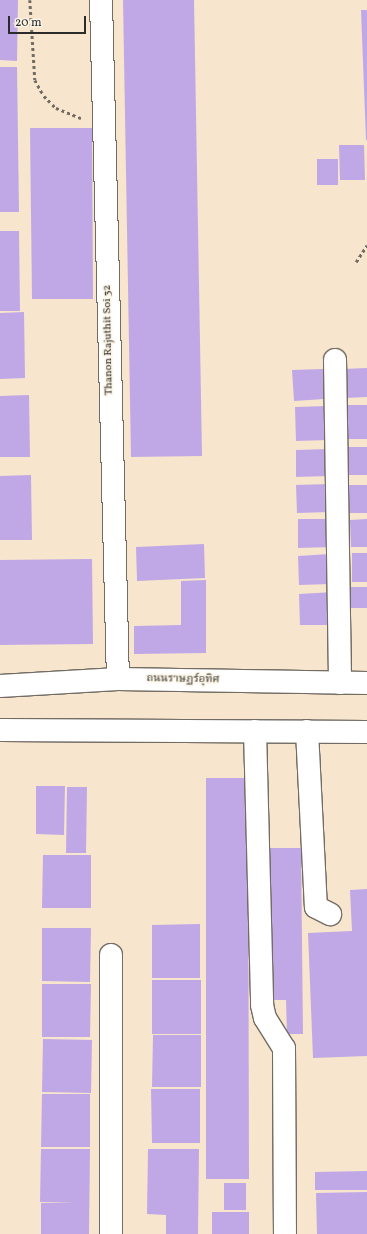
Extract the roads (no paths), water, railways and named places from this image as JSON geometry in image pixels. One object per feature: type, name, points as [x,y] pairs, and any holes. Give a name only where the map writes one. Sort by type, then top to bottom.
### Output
[{"type":"street","name":"Thanon Rajuthit Soi 32","points":[[101,0],[118,679]]},
{"type":"street","points":[[335,360],[340,683]]},
{"type":"street","name":"ถนนราษฏร์อุทิศ","points":[[0,686],[118,679],[367,683]]},
{"type":"street","points":[[0,730],[367,732]]},
{"type":"street","points":[[255,731],[262,1005],[265,1018],[284,1048],[285,1234]]},
{"type":"street","points":[[307,731],[316,907],[330,914]]},
{"type":"street","points":[[111,955],[111,1234]]}]
